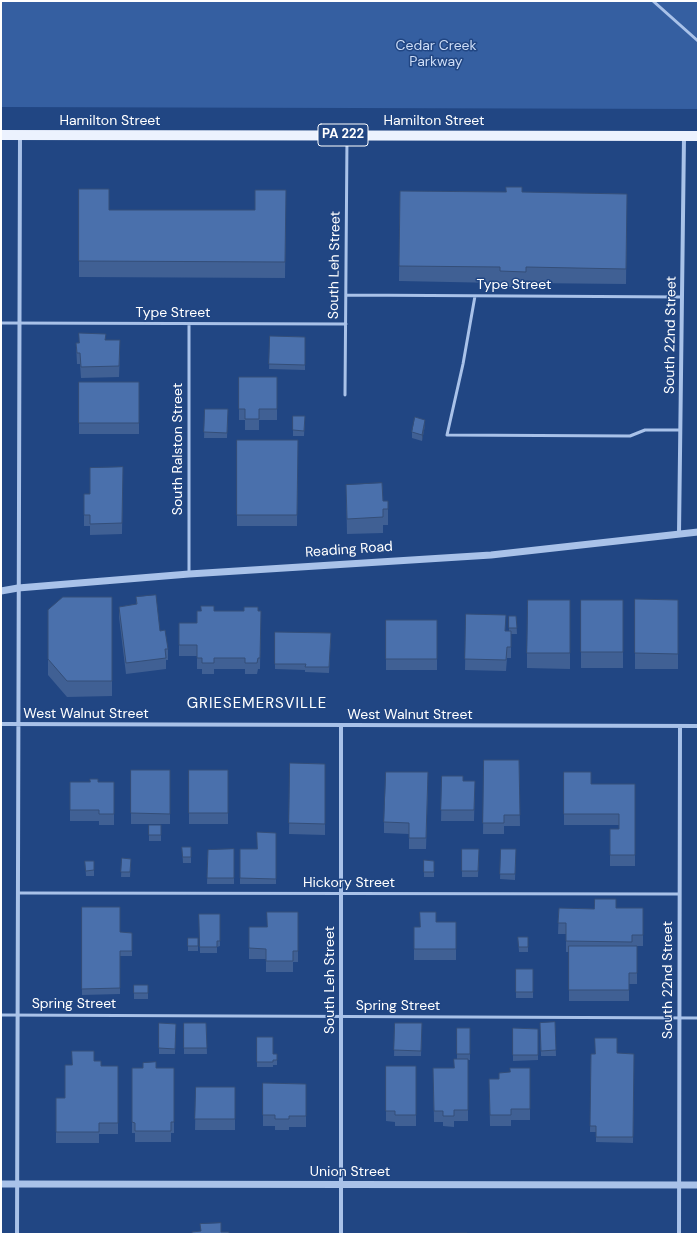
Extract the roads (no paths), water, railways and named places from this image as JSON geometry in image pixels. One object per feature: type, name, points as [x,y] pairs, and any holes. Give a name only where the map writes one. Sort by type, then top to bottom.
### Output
[{"type":"main road","name":"Hamilton Street","points":[[1,135],[698,136]]},
{"type":"street","points":[[17,1234],[20,135]]},
{"type":"street","name":"South 22nd Street","points":[[679,533],[684,136]]},
{"type":"street","name":"Reading Road","points":[[1,591],[18,588],[189,574],[490,555],[698,532]]},
{"type":"street","name":"West Walnut Street","points":[[1,724],[698,726]]},
{"type":"street","name":"South Leh Street","points":[[341,726],[341,1234]]},
{"type":"street","name":"South 22nd Street","points":[[679,1234],[680,726]]},
{"type":"street","name":"Union Street","points":[[1,1184],[698,1185]]},
{"type":"lane","points":[[654,1],[698,41]]},
{"type":"lane","name":"South Leh Street","points":[[345,395],[347,135]]},
{"type":"lane","name":"Type Street","points":[[346,295],[682,297]]},
{"type":"lane","points":[[475,296],[464,357],[447,435],[630,436],[645,430],[680,430]]},
{"type":"lane","name":"Type Street","points":[[1,324],[346,324]]},
{"type":"lane","name":"South Ralston Street","points":[[189,324],[189,574]]},
{"type":"lane","name":"Hickory Street","points":[[18,893],[679,894]]},
{"type":"lane","name":"Spring Street","points":[[1,1015],[698,1018]]},
{"type":"district","name":"GRIESEMERSVILLE","points":[[257,704]]},
{"type":"park label","name":"Cedar Creek Parkway","points":[[436,54]]}]
